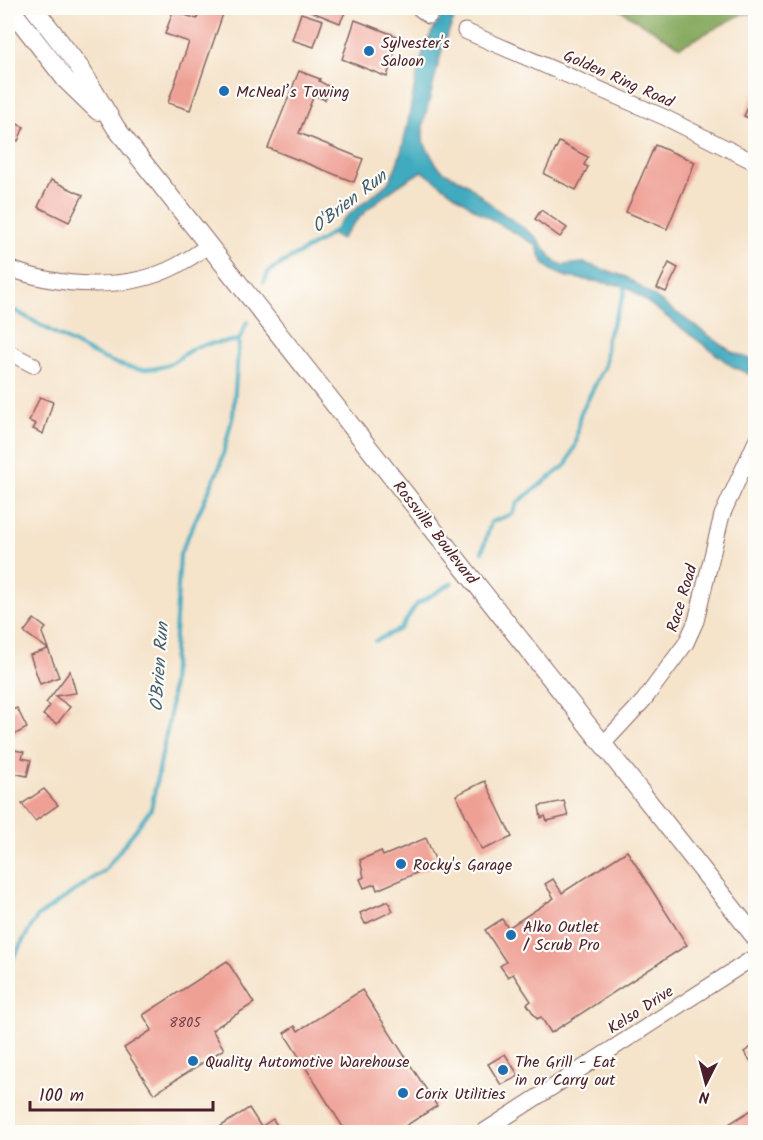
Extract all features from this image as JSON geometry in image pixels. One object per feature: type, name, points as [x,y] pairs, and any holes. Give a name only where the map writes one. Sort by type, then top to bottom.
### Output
[{"type":"main road","name":"Rossville Boulevard","points":[[10,8],[66,80],[116,128]]},
{"type":"main road","name":"Rossville Boulevard","points":[[34,8],[80,68],[116,128],[756,938]]},
{"type":"street","name":"Golden Ring Road","points":[[465,31],[664,117],[756,163]]},
{"type":"street","points":[[8,268],[50,280],[75,283],[126,281],[175,267],[208,246]]},
{"type":"street","points":[[8,352],[33,365]]},
{"type":"street","name":"Race Road","points":[[604,743],[644,700],[686,643],[696,621],[722,515],[756,441]]},
{"type":"street","name":"Kelso Drive","points":[[483,1132],[756,956]]},
{"type":"green space","points":[[617,8],[755,8],[756,13],[742,14],[680,47]]},
{"type":"water","points":[[450,8],[465,8],[454,19],[443,45],[423,125],[423,141],[436,164],[444,172],[466,183],[495,208],[536,237],[554,261],[563,265],[584,263],[626,277],[732,352],[755,361],[755,377],[732,366],[626,286],[567,277],[553,271],[544,264],[536,245],[479,212],[422,171],[378,200],[341,239],[333,235],[341,221],[388,183],[398,162],[404,140],[418,69],[425,47],[435,26]]},
{"type":"building","points":[[201,8],[225,8],[190,110],[168,103],[189,42],[165,34],[173,11],[197,19]]},
{"type":"building","points":[[302,8],[347,8],[340,23]]},
{"type":"building","points":[[301,13],[323,20],[314,47],[292,40]]},
{"type":"building","name":"Sylvester's Saloon","points":[[355,20],[399,37],[387,77],[342,59]]},
{"type":"building","points":[[299,71],[320,79],[319,81],[330,87],[325,100],[314,95],[299,133],[363,159],[354,182],[268,148]]},
{"type":"building","points":[[756,90],[756,121],[744,116]]},
{"type":"building","points":[[8,120],[24,127],[18,141],[8,137]]},
{"type":"building","points":[[559,142],[588,157],[584,165],[588,167],[576,190],[544,174]]},
{"type":"building","points":[[655,145],[695,162],[667,229],[626,212]]},
{"type":"building","points":[[51,180],[83,195],[69,222],[38,207]]},
{"type":"building","points":[[541,210],[567,228],[560,237],[535,219]]},
{"type":"building","points":[[669,263],[678,268],[666,292],[657,288]]},
{"type":"building","points":[[40,397],[53,402],[43,434],[33,429],[36,424],[29,421]]},
{"type":"building","points":[[34,619],[46,628],[42,633],[59,677],[40,684],[30,655],[48,649],[24,632]]},
{"type":"building","points":[[70,671],[76,693],[55,696],[70,707],[57,724],[43,715],[50,706],[46,703]]},
{"type":"building","points":[[17,708],[27,728],[8,738],[8,712]]},
{"type":"building","points":[[11,749],[24,752],[22,758],[31,760],[27,776],[8,772],[8,755]]},
{"type":"building","points":[[485,781],[512,837],[482,850],[456,795]]},
{"type":"building","points":[[44,789],[58,805],[35,821],[22,804]]},
{"type":"building","points":[[564,801],[568,816],[547,821],[545,816],[541,818],[539,806]]},
{"type":"building","name":"Rocky's Garage","points":[[426,838],[437,864],[377,890],[375,884],[364,888],[360,879],[364,877],[360,860],[381,851],[383,856]]},
{"type":"building","points":[[627,851],[687,945],[551,1033],[541,1017],[537,1019],[527,1004],[531,1001],[513,974],[508,977],[500,966],[506,962],[485,930],[502,919],[508,928],[554,898],[545,884],[553,879],[562,893]]},
{"type":"building","points":[[388,901],[393,911],[365,924],[360,913]]},
{"type":"building","points":[[227,961],[254,1003],[212,1030],[224,1049],[154,1094],[124,1048],[152,1030],[143,1015]]},
{"type":"building","points":[[362,990],[437,1106],[396,1132],[346,1132],[284,1033],[295,1026],[298,1031]]},
{"type":"building","points":[[756,1044],[756,1069],[744,1052]]},
{"type":"building","name":"The Grill - Eat in or Carry out","points":[[505,1054],[519,1076],[501,1085],[488,1064]]},
{"type":"building","points":[[756,1107],[756,1132],[716,1132]]},
{"type":"building","points":[[249,1108],[261,1127],[273,1119],[281,1132],[212,1132]]},
{"type":"waterway","name":"O'Brien Run","points":[[264,282],[269,271],[322,240],[339,227]]},
{"type":"waterway","points":[[482,552],[491,522],[512,514],[518,502],[566,465],[576,444],[580,415],[605,365],[607,338],[624,295],[626,281]]},
{"type":"waterway","points":[[8,307],[98,356],[134,368],[149,369],[165,366],[199,346],[239,340]]},
{"type":"waterway","name":"O'Brien Run","points":[[8,966],[37,917],[105,870],[151,809],[170,715],[180,554],[220,466],[233,415],[239,340],[247,322]]},
{"type":"waterway","points":[[375,641],[400,629],[417,604],[452,583]]},
{"type":"place","name":"Sylvester's Saloon","points":[[369,51]]},
{"type":"place","name":"McNeal’s Towing","points":[[224,91]]},
{"type":"place","name":"Rocky's Garage","points":[[401,864]]},
{"type":"place","name":"Alko Outlet / Scrub Pro","points":[[511,935]]},
{"type":"place","name":"Quality Automotive Warehouse","points":[[193,1061]]},
{"type":"place","name":"The Grill - Eat in or Carry out","points":[[503,1070]]},
{"type":"place","name":"Corix Utilities","points":[[403,1093]]}]
